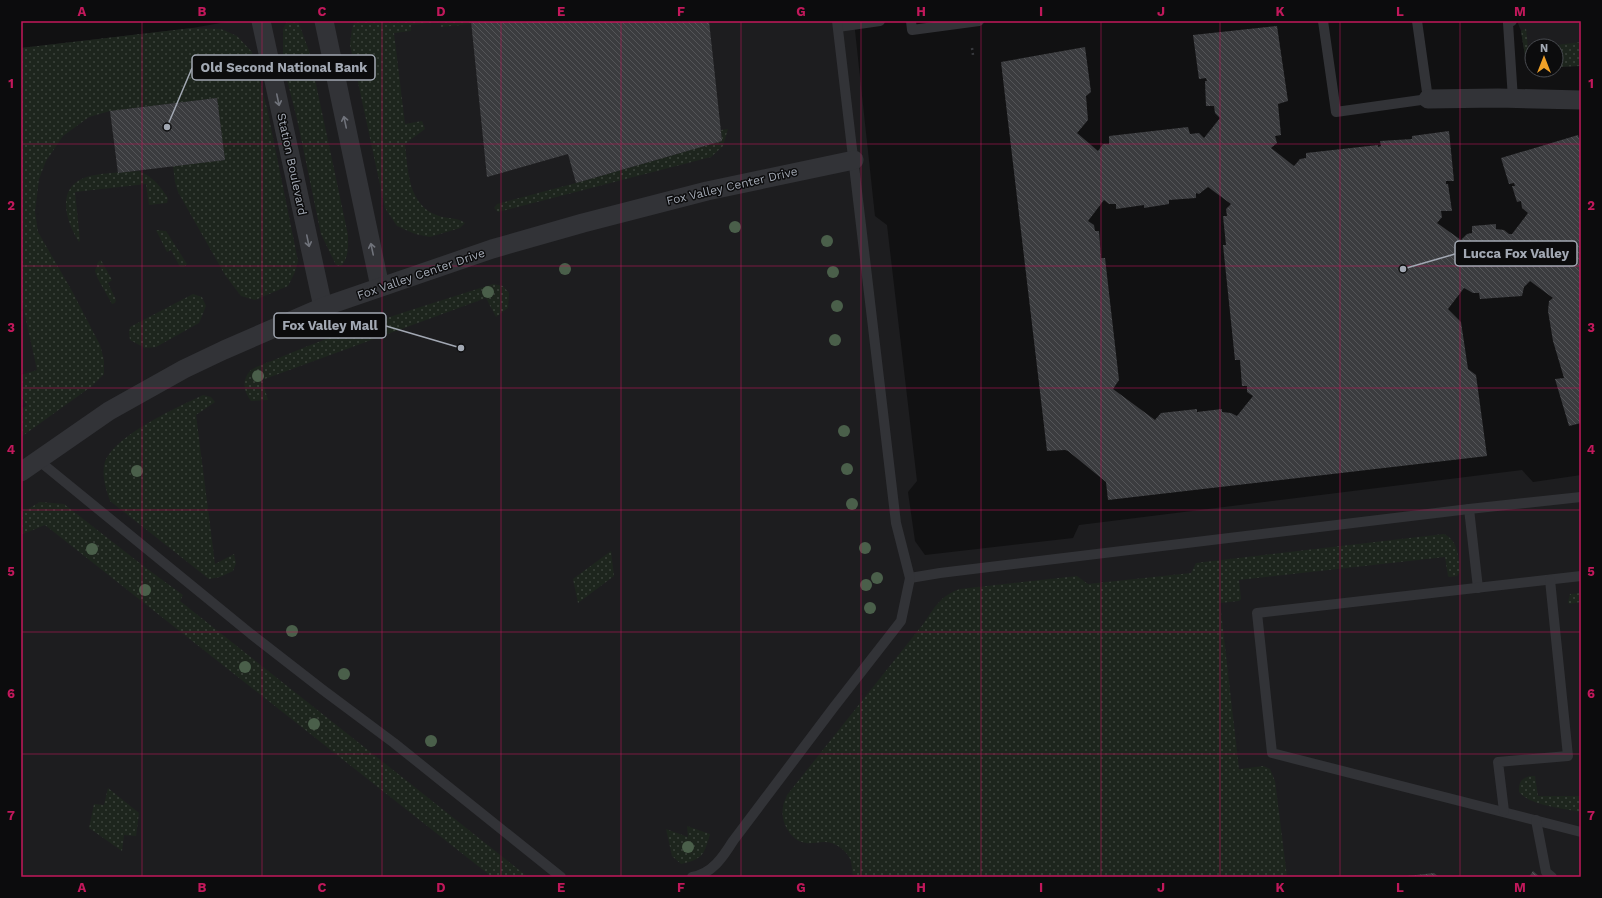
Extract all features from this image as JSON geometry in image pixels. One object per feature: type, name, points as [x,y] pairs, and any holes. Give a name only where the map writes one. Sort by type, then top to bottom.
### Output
[{"type":"street","name":"Station Boulevard","points":[[261,21],[322,307]]},
{"type":"street","points":[[324,21],[380,287]]},
{"type":"street","points":[[1428,99],[1581,100]]},
{"type":"street","name":"Fox Valley Center Drive","points":[[21,472],[109,411],[184,369],[322,307],[492,249],[631,210],[760,179],[854,160]]},
{"type":"lane","points":[[692,877],[698,876],[712,868],[723,856],[816,731],[901,621],[910,578],[896,523],[838,24],[880,21]]},
{"type":"lane","points":[[911,21],[912,30],[979,21]]},
{"type":"lane","points":[[1323,21],[1336,112],[1428,99],[1417,21]]},
{"type":"lane","points":[[1512,21],[1508,23],[1513,99]]},
{"type":"lane","points":[[38,460],[251,634],[394,743],[561,877]]},
{"type":"lane","points":[[910,578],[940,573],[1469,509],[1581,497]]},
{"type":"lane","points":[[1469,509],[1478,588]]},
{"type":"lane","points":[[1581,576],[1257,613],[1272,753],[1504,811],[1581,832]]},
{"type":"lane","points":[[1504,811],[1498,762],[1568,756],[1550,580]]},
{"type":"lane","points":[[1536,820],[1546,872],[1552,877]]},
{"type":"path","points":[[972,48],[973,55]]},
{"type":"shaded area","points":[[232,21],[854,21],[875,216],[887,225],[917,481],[908,492],[915,541],[925,555],[1073,538],[1079,525],[1522,470],[1533,482],[1581,475],[1581,877],[21,877],[21,48],[192,28]]},
{"type":"shaded area","points":[[287,21],[298,21],[309,51],[348,235],[347,256],[341,266],[336,265],[321,234],[297,119],[283,64],[283,29]]},
{"type":"shaded area","points":[[355,21],[471,21],[471,24],[441,27],[440,22],[411,25],[411,31],[394,33],[405,124],[422,121],[425,129],[405,144],[409,176],[415,196],[429,211],[439,216],[459,220],[465,223],[460,228],[430,237],[415,234],[397,226],[385,208],[350,45],[352,29]]},
{"type":"shaded area","points":[[1517,21],[1581,21],[1581,66],[1564,67],[1564,38],[1524,38],[1524,50],[1521,31]]},
{"type":"shaded area","points":[[192,28],[221,29],[237,36],[252,52],[267,108],[298,261],[295,272],[288,286],[255,300],[241,296],[225,275],[178,192],[173,166],[225,160],[217,98],[110,111],[89,117],[63,136],[46,161],[39,179],[35,212],[38,232],[72,291],[100,345],[104,360],[104,374],[92,386],[21,437],[21,410],[27,405],[21,397],[21,375],[37,370],[21,297],[21,48]]},
{"type":"shaded area","points":[[1526,28],[1527,38],[1524,38],[1524,50],[1521,31]]},
{"type":"shaded area","points":[[1581,42],[1581,66],[1564,67],[1564,44]]},
{"type":"shaded area","points":[[728,129],[723,146],[711,157],[498,212],[494,208],[497,204],[722,141],[721,130]]},
{"type":"shaded area","points":[[139,171],[152,179],[159,186],[168,198],[167,203],[149,205],[146,184],[75,192],[79,242],[71,226],[66,207],[69,190],[75,183],[89,176]]},
{"type":"shaded area","points":[[156,230],[166,231],[187,264],[184,267],[180,267],[171,250],[167,252]]},
{"type":"shaded area","points":[[101,260],[112,280],[108,283],[116,300],[115,303],[112,304],[95,271],[98,262]]},
{"type":"shaded area","points":[[493,284],[503,286],[509,293],[508,308],[496,317],[486,298],[262,380],[268,400],[251,401],[245,390],[244,386],[247,375],[252,369],[260,365],[359,327]]},
{"type":"shaded area","points":[[193,294],[202,297],[206,306],[199,323],[156,347],[145,348],[130,340],[130,327]]},
{"type":"shaded area","points":[[203,395],[211,397],[215,402],[196,415],[215,564],[234,554],[236,563],[233,571],[220,577],[209,579],[110,501],[104,482],[105,462],[111,452],[121,442],[148,423]]},
{"type":"shaded area","points":[[40,502],[64,504],[183,595],[180,601],[528,877],[492,877],[45,525],[23,534],[21,532],[21,513]]},
{"type":"shaded area","points":[[1444,534],[1453,541],[1457,550],[1460,572],[1457,576],[1448,576],[1445,557],[1239,580],[1241,599],[1239,601],[1220,603],[1239,769],[1263,766],[1270,769],[1275,781],[1287,877],[853,877],[851,861],[841,848],[829,842],[808,843],[796,839],[791,835],[785,824],[783,819],[783,804],[787,795],[924,623],[935,607],[947,595],[953,592],[960,589],[1077,576],[1088,584],[1191,573],[1196,563]]},
{"type":"shaded area","points":[[611,551],[614,576],[578,603],[573,579]]},
{"type":"shaded area","points":[[1581,593],[1581,602],[1569,604],[1570,594]]},
{"type":"shaded area","points":[[1535,776],[1538,796],[1581,796],[1581,812],[1548,806],[1524,797],[1519,792],[1520,783],[1524,778]]},
{"type":"shaded area","points":[[108,788],[139,813],[136,836],[124,835],[122,851],[89,828],[94,804],[104,805]]},
{"type":"shaded area","points":[[687,826],[710,834],[702,855],[694,860],[681,864],[672,856],[666,829],[688,837]]},
{"type":"building","points":[[471,21],[709,21],[722,141],[576,183],[568,154],[487,177]]},
{"type":"building","points":[[1277,26],[1288,101],[1278,104],[1281,135],[1275,136],[1277,143],[1271,148],[1294,166],[1300,159],[1306,158],[1306,153],[1378,145],[1378,147],[1381,146],[1380,141],[1412,139],[1412,136],[1449,131],[1454,181],[1446,181],[1446,184],[1448,184],[1452,211],[1441,211],[1442,217],[1437,223],[1461,240],[1467,234],[1472,233],[1472,226],[1496,224],[1496,229],[1504,230],[1509,234],[1512,234],[1528,213],[1522,208],[1521,201],[1517,202],[1512,186],[1515,186],[1514,183],[1509,184],[1501,158],[1578,135],[1581,146],[1581,423],[1569,426],[1555,379],[1564,378],[1553,341],[1548,311],[1549,301],[1553,298],[1530,281],[1524,287],[1522,296],[1480,299],[1479,293],[1473,293],[1464,288],[1448,309],[1461,322],[1468,369],[1476,375],[1487,456],[1108,500],[1106,482],[1068,451],[1047,451],[1001,62],[1085,47],[1091,92],[1086,96],[1088,120],[1077,133],[1098,151],[1103,144],[1109,144],[1109,136],[1188,127],[1190,134],[1199,133],[1204,138],[1220,118],[1215,113],[1214,106],[1206,106],[1205,81],[1207,81],[1206,78],[1199,79],[1193,35]],"holes":[[[1208,187],[1231,204],[1226,209],[1227,216],[1223,216],[1226,245],[1223,245],[1235,360],[1240,360],[1242,386],[1247,386],[1247,392],[1253,396],[1237,416],[1231,413],[1222,412],[1222,409],[1197,412],[1197,409],[1161,413],[1155,420],[1113,389],[1119,380],[1105,258],[1101,258],[1099,231],[1095,231],[1094,225],[1088,221],[1104,200],[1109,204],[1116,204],[1116,209],[1144,205],[1144,208],[1169,204],[1169,200],[1196,198],[1196,193],[1199,194]]]},
{"type":"building","points":[[217,98],[225,160],[118,173],[110,111]]},
{"type":"building","points":[[1533,871],[1540,877],[1529,877]]},
{"type":"building","points":[[1434,873],[1439,877],[1407,877],[1407,876]]},
{"type":"place","name":"Old Second National Bank","points":[[167,127]]},
{"type":"place","name":"Lucca Fox Valley","points":[[1403,269]]},
{"type":"place","name":"Fox Valley Mall","points":[[461,348]]}]
